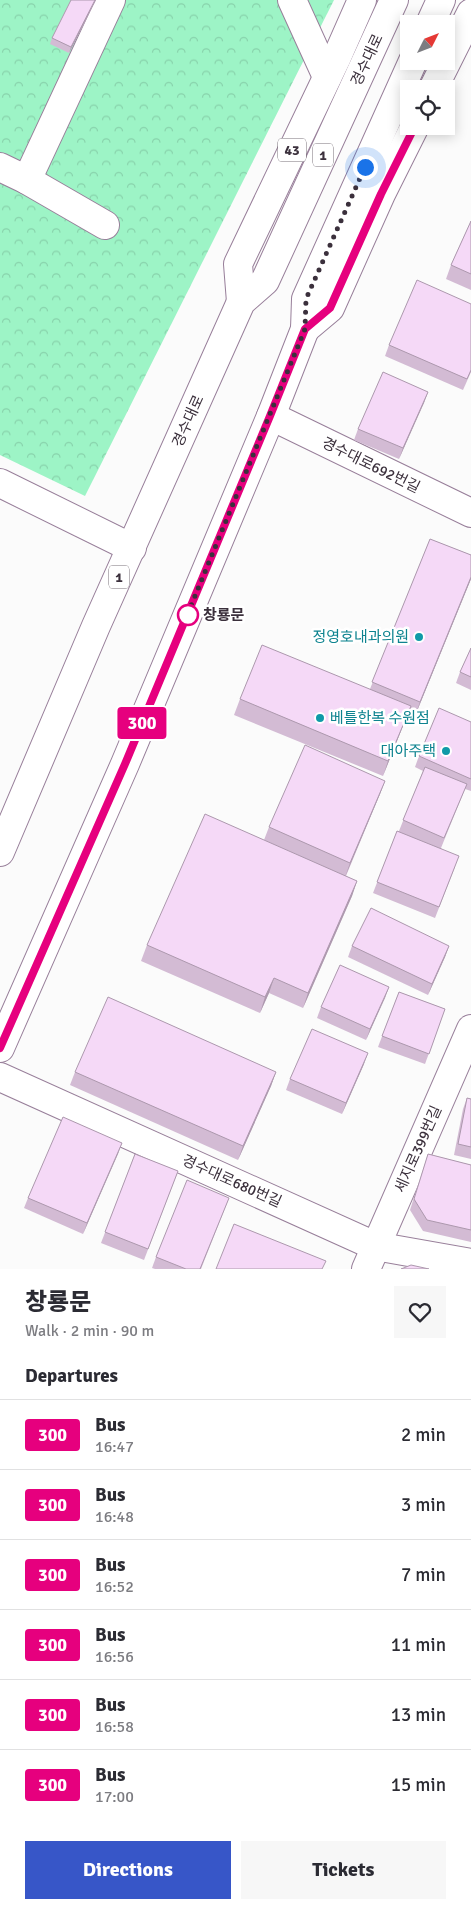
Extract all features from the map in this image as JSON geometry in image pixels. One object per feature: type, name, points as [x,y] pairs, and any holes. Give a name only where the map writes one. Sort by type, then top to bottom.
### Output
[{"type":"main road","points":[[27,180],[111,0]]},
{"type":"main road","points":[[292,0],[327,77]]},
{"type":"main road","name":"43","points":[[241,302],[238,264],[362,0]]},
{"type":"main road","name":"경수대로","points":[[0,852],[96,626],[241,302],[265,281],[394,0]]},
{"type":"main road","points":[[434,15],[441,0]]},
{"type":"main road","points":[[438,80],[471,13]]},
{"type":"main road","points":[[0,1048],[125,764],[270,416],[305,329],[306,299],[409,70]]},
{"type":"main road","points":[[305,329],[330,308],[381,194],[410,135]]},
{"type":"main road","points":[[0,167],[27,180],[105,225]]},
{"type":"main road","name":"경수대로692번길","points":[[270,416],[471,513]]},
{"type":"main road","points":[[0,483],[132,548]]},
{"type":"main road","name":"세지로399번길","points":[[370,1257],[471,1030]]},
{"type":"main road","name":"경수대로680번길","points":[[0,1077],[370,1257],[471,1263]]},
{"type":"green space","points":[[0,0],[334,0],[85,496],[0,455]]},
{"type":"building","points":[[71,0],[95,0],[71,47],[52,38]]},
{"type":"building","points":[[471,221],[471,274],[451,265]]},
{"type":"building","points":[[417,280],[471,304],[471,370],[467,379],[389,345]]},
{"type":"building","points":[[383,372],[428,392],[403,448],[358,429]]},
{"type":"building","name":"정영호내과의원","points":[[430,539],[471,555],[471,577],[420,702],[372,682]]},
{"type":"building","name":"베틀한복 수원점","points":[[262,645],[411,706],[388,761],[240,699]]},
{"type":"building","points":[[471,648],[471,677],[460,672]]},
{"type":"building","name":"대아주택","points":[[439,708],[471,722],[471,779],[419,756]]},
{"type":"building","points":[[305,745],[385,781],[350,863],[269,827]]},
{"type":"building","points":[[425,767],[467,784],[444,838],[403,820]]},
{"type":"building","points":[[205,814],[357,881],[308,993],[274,978],[265,997],[147,945]]},
{"type":"building","points":[[397,831],[459,856],[439,907],[377,882]]},
{"type":"building","points":[[371,908],[449,946],[432,984],[352,946]]},
{"type":"building","points":[[340,965],[389,987],[370,1029],[321,1007]]},
{"type":"building","points":[[399,992],[445,1009],[429,1054],[382,1036]]},
{"type":"building","points":[[108,997],[276,1072],[243,1146],[75,1072]]},
{"type":"building","points":[[312,1029],[368,1053],[346,1103],[290,1079]]},
{"type":"building","points":[[467,1098],[471,1099],[471,1147],[458,1144]]},
{"type":"building","points":[[63,1117],[122,1143],[87,1223],[28,1198]]},
{"type":"building","points":[[135,1154],[178,1171],[148,1249],[105,1232]]},
{"type":"building","points":[[428,1154],[471,1165],[471,1230],[427,1220],[414,1199]]},
{"type":"building","points":[[187,1180],[229,1198],[200,1269],[186,1269],[156,1257]]},
{"type":"building","points":[[234,1224],[326,1261],[322,1269],[216,1269]]},
{"type":"building","points":[[411,1265],[429,1269],[401,1269]]},
{"type":"bus line","name":"300","points":[[0,1048],[125,764],[305,329],[330,308],[381,194],[410,135]]},
{"type":"place","name":"창룡문","points":[[188,615]]},
{"type":"place","name":"정영호내과의원","points":[[419,637]]},
{"type":"place","name":"베틀한복 수원점","points":[[320,718]]},
{"type":"place","name":"대아주택","points":[[446,751]]},
{"type":"route","points":[[188,615],[186,618],[305,329],[306,299],[365,167]]}]
